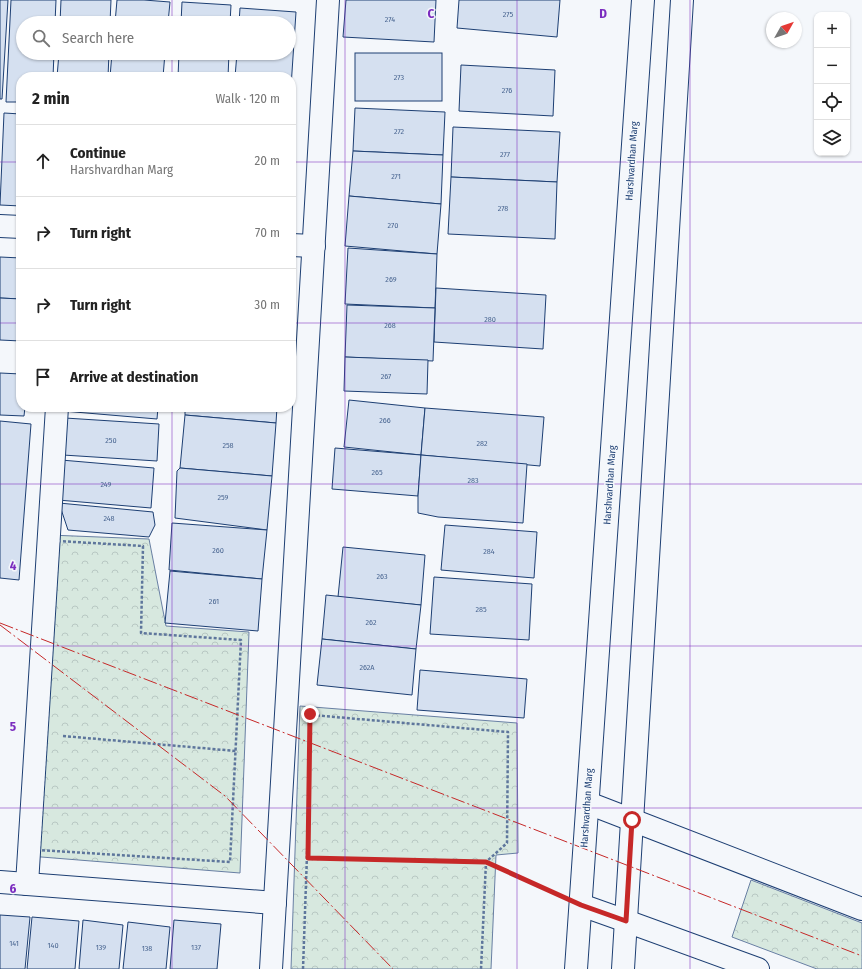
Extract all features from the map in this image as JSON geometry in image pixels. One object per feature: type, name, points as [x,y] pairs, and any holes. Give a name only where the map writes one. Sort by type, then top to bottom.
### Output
[{"type":"street","points":[[271,969],[328,0]]},
{"type":"street","name":"Harshvardhan Marg","points":[[576,969],[643,0]]},
{"type":"street","points":[[623,969],[682,0]]},
{"type":"street","points":[[0,226],[16,228]]},
{"type":"street","points":[[296,245],[314,246]]},
{"type":"street","points":[[27,884],[57,412]]},
{"type":"street","points":[[588,803],[862,909]]},
{"type":"street","points":[[0,882],[275,903]]},
{"type":"street","points":[[581,905],[758,969]]},
{"type":"path","points":[[58,541],[143,546],[141,633],[241,640],[236,751],[230,862],[39,850],[58,541]]},
{"type":"path","points":[[310,714],[508,732],[507,843],[486,862],[481,969]]},
{"type":"path","points":[[62,736],[236,751]]},
{"type":"path","points":[[303,969],[308,826]]},
{"type":"path","points":[[308,858],[486,862],[581,905]]},
{"type":"green space","points":[[49,535],[149,539],[166,626],[249,632],[240,873],[29,856]]},
{"type":"green space","points":[[300,706],[517,723],[518,853],[496,855],[491,969],[291,969]]},
{"type":"green space","points":[[751,880],[862,923],[862,969],[817,969],[732,937]]},
{"type":"building","points":[[0,0],[8,0],[2,99],[0,99]]},
{"type":"building","points":[[11,0],[56,0],[55,16],[16,16],[16,60],[54,60],[53,72],[16,72],[16,102],[6,102]]},
{"type":"building","points":[[61,0],[111,0],[110,16],[60,16]]},
{"type":"building","points":[[117,0],[170,2],[169,16],[116,16]]},
{"type":"building","points":[[346,0],[436,0],[434,42],[343,37]]},
{"type":"building","points":[[459,0],[560,0],[557,37],[457,28]]},
{"type":"building","points":[[182,2],[231,5],[230,16],[181,16]]},
{"type":"building","points":[[240,8],[296,12],[296,16],[239,16]]},
{"type":"building","points":[[355,53],[442,53],[442,101],[355,101]]},
{"type":"building","points":[[58,60],[109,60],[108,72],[57,72]]},
{"type":"building","points":[[111,60],[164,60],[163,72],[110,72]]},
{"type":"building","points":[[179,60],[229,60],[228,72],[178,72]]},
{"type":"building","points":[[236,60],[293,60],[292,72],[235,72]]},
{"type":"building","points":[[461,65],[555,70],[553,116],[459,111]]},
{"type":"building","points":[[355,108],[445,112],[443,155],[353,151]]},
{"type":"building","points":[[4,113],[16,114],[16,206],[0,205]]},
{"type":"building","points":[[453,127],[560,132],[557,182],[451,177]]},
{"type":"building","points":[[353,151],[443,155],[441,204],[349,196]]},
{"type":"building","points":[[451,177],[557,182],[555,239],[448,234]]},
{"type":"building","points":[[349,196],[441,204],[437,254],[345,246]]},
{"type":"building","points":[[348,248],[437,254],[435,308],[345,304]]},
{"type":"building","points":[[0,257],[16,258],[16,299],[0,298]]},
{"type":"building","points":[[436,288],[546,295],[543,349],[434,342]]},
{"type":"building","points":[[0,298],[16,299],[16,341],[0,340]]},
{"type":"building","points":[[347,305],[435,308],[433,361],[345,357]]},
{"type":"building","points":[[345,357],[428,360],[427,394],[344,391]]},
{"type":"building","points":[[0,373],[16,374],[16,412],[24,412],[24,416],[0,415]]},
{"type":"building","points":[[349,400],[425,408],[421,455],[344,447]]},
{"type":"building","points":[[425,408],[544,417],[540,466],[421,455]]},
{"type":"building","points":[[75,412],[158,412],[157,419]]},
{"type":"building","points":[[185,412],[277,412],[276,423],[185,415]]},
{"type":"building","points":[[185,415],[276,423],[272,476],[180,468]]},
{"type":"building","points":[[65,418],[159,424],[157,461],[63,455]]},
{"type":"building","points":[[0,421],[31,424],[19,580],[0,578]]},
{"type":"building","points":[[335,448],[421,455],[418,496],[332,489]]},
{"type":"building","points":[[421,455],[527,464],[523,523],[438,517],[418,513]]},
{"type":"building","points":[[61,460],[154,468],[151,508],[58,500]]},
{"type":"building","points":[[180,468],[272,476],[267,530],[175,518],[177,471]]},
{"type":"building","points":[[59,503],[153,512],[155,525],[149,537],[68,530]]},
{"type":"building","points":[[172,523],[267,530],[262,579],[169,570]]},
{"type":"building","points":[[445,525],[537,532],[534,578],[441,570]]},
{"type":"building","points":[[343,547],[425,555],[421,605],[338,597]]},
{"type":"building","points":[[170,571],[262,579],[258,631],[165,623]]},
{"type":"building","points":[[434,577],[532,584],[529,640],[430,634]]},
{"type":"building","points":[[326,595],[421,605],[416,649],[322,639]]},
{"type":"building","points":[[322,639],[416,649],[412,695],[317,685]]},
{"type":"building","points":[[420,670],[527,679],[524,718],[417,710]]},
{"type":"building","points":[[0,915],[30,917],[25,969],[0,969]]},
{"type":"building","points":[[32,917],[79,921],[75,969],[27,969]]},
{"type":"building","points":[[83,920],[123,925],[119,969],[79,969]]},
{"type":"building","points":[[174,920],[221,924],[217,969],[170,969]]},
{"type":"building","points":[[128,922],[170,927],[166,969],[123,969]]},
{"type":"power","points":[[0,623],[862,956]]},
{"type":"power","points":[[0,625],[225,796],[393,969]]},
{"type":"route","points":[[310,714],[308,858],[486,862],[581,905],[626,921],[632,820]]}]
